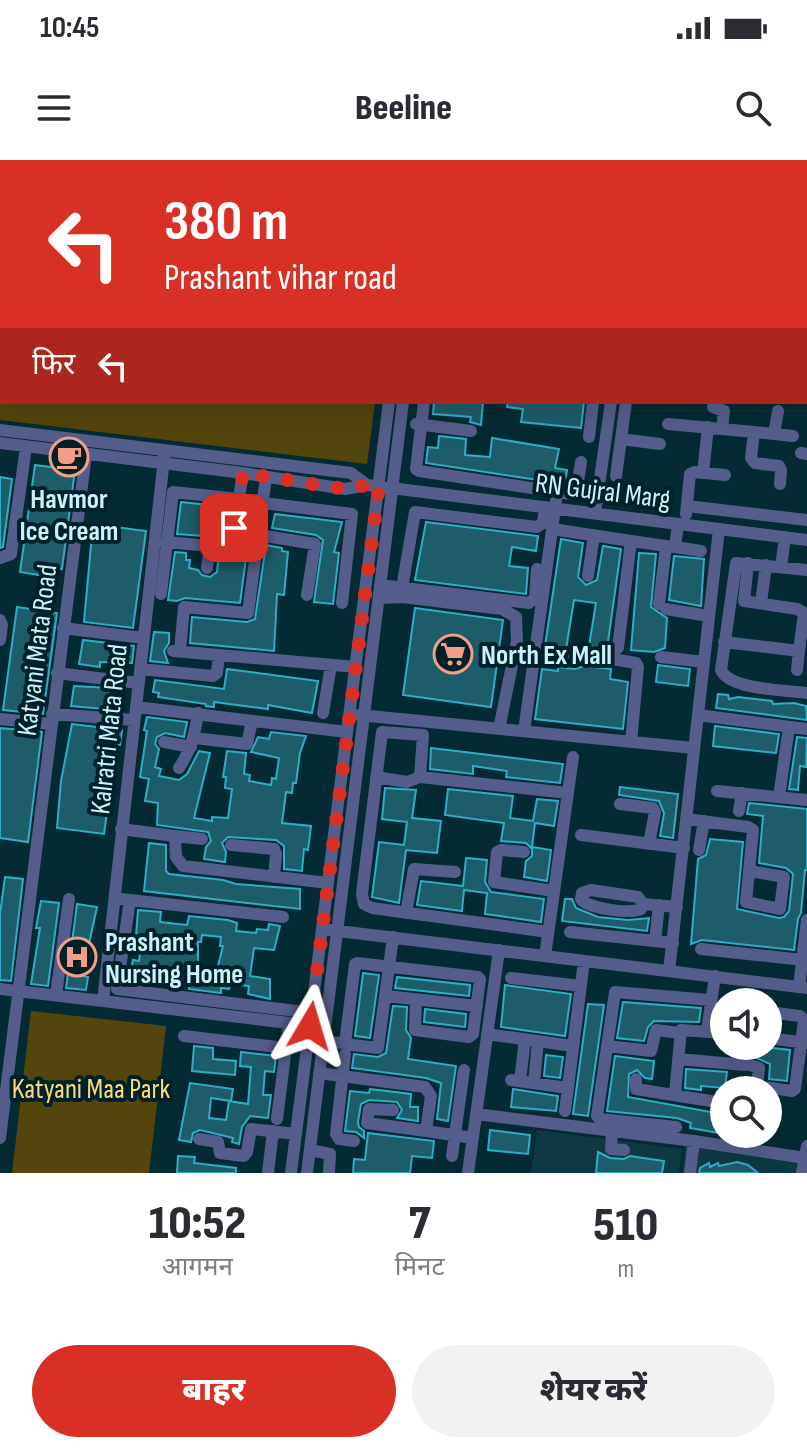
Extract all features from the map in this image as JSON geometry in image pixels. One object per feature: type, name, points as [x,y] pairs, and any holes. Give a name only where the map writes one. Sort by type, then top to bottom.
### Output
[{"type":"street","points":[[291,1173],[356,667],[373,485],[389,404]]},
{"type":"street","points":[[307,1173],[403,404]]},
{"type":"street","points":[[424,404],[418,471],[556,492],[575,492],[581,462]]},
{"type":"street","points":[[616,476],[626,404]]},
{"type":"street","points":[[589,437],[592,406],[610,408],[595,513]]},
{"type":"street","points":[[713,407],[724,411],[722,429]]},
{"type":"street","points":[[774,434],[778,411]]},
{"type":"street","points":[[401,422],[471,431]]},
{"type":"street","points":[[668,424],[793,436]]},
{"type":"street","points":[[703,473],[708,427]]},
{"type":"street","points":[[0,430],[345,489],[373,485]]},
{"type":"street","points":[[754,432],[751,458],[755,463],[779,466],[780,484]]},
{"type":"street","points":[[621,439],[660,444]]},
{"type":"street","points":[[0,443],[86,454],[164,457],[351,473],[373,485]]},
{"type":"street","points":[[0,558],[11,554],[26,447]]},
{"type":"street","name":"Katyani Mata Road","points":[[0,1138],[3,1092],[86,454]]},
{"type":"street","name":"Kalratri Mata Road","points":[[103,1001],[164,457]]},
{"type":"street","points":[[207,568],[213,527],[234,528],[243,473]]},
{"type":"street","points":[[709,616],[662,606],[670,547],[687,506],[690,474],[725,475]]},
{"type":"street","points":[[266,477],[248,613],[184,607],[176,651],[356,667]]},
{"type":"street","name":"RN Gujral Marg","points":[[373,485],[807,540]]},
{"type":"street","points":[[161,594],[173,492],[239,499]]},
{"type":"street","points":[[402,588],[415,512],[537,527],[543,523],[556,492]]},
{"type":"street","points":[[263,503],[352,514],[342,603]]},
{"type":"street","points":[[687,506],[807,520]]},
{"type":"street","points":[[524,731],[552,529],[550,508]]},
{"type":"street","points":[[552,529],[701,551]]},
{"type":"street","points":[[669,971],[698,715],[696,666],[709,616],[719,529]]},
{"type":"street","points":[[259,535],[315,544],[307,595]]},
{"type":"street","points":[[588,576],[594,535]]},
{"type":"street","points":[[781,567],[785,537]]},
{"type":"street","points":[[618,648],[631,541]]},
{"type":"street","points":[[166,542],[210,546]]},
{"type":"street","points":[[807,570],[740,562],[734,567],[721,670],[732,682],[807,693]]},
{"type":"street","points":[[748,563],[743,599],[803,611],[797,670]]},
{"type":"street","points":[[761,603],[766,565]]},
{"type":"street","points":[[380,592],[402,588],[529,603],[535,598],[537,569]]},
{"type":"street","points":[[380,592],[502,609],[516,617],[517,641],[499,729]]},
{"type":"street","points":[[0,620],[0,640]]},
{"type":"street","points":[[63,628],[143,638]]},
{"type":"street","points":[[724,642],[799,651]]},
{"type":"street","points":[[534,654],[576,660],[589,655],[636,663],[631,742]]},
{"type":"street","points":[[140,669],[213,676],[217,673],[219,655]]},
{"type":"street","points":[[661,657],[696,666]]},
{"type":"street","points":[[323,713],[331,665]]},
{"type":"street","points":[[57,673],[138,683]]},
{"type":"street","points":[[0,719],[198,713],[347,732]]},
{"type":"street","points":[[179,768],[193,742],[198,713]]},
{"type":"street","points":[[350,715],[694,748]]},
{"type":"street","points":[[698,715],[807,729]]},
{"type":"street","points":[[164,742],[247,744],[252,721]]},
{"type":"street","points":[[779,797],[789,727]]},
{"type":"street","points":[[420,777],[424,736],[384,730],[362,900],[369,908],[548,932]]},
{"type":"street","points":[[545,956],[573,757]]},
{"type":"street","points":[[376,777],[407,782],[420,777],[568,793]]},
{"type":"street","points":[[717,791],[779,797],[806,795]]},
{"type":"street","points":[[739,811],[742,793]]},
{"type":"street","points":[[620,804],[654,810],[649,844]]},
{"type":"street","points":[[686,819],[753,830],[750,871]]},
{"type":"street","points":[[699,850],[704,821]]},
{"type":"street","points":[[351,822],[370,827]]},
{"type":"street","points":[[121,829],[202,839]]},
{"type":"street","points":[[581,835],[684,848]]},
{"type":"street","points":[[175,836],[176,857],[183,866],[328,883]]},
{"type":"street","points":[[231,845],[274,849],[274,877]]},
{"type":"street","points":[[524,852],[497,852],[494,882],[554,891]]},
{"type":"street","points":[[406,913],[414,869],[455,872]]},
{"type":"street","points":[[114,898],[283,917]]},
{"type":"street","points":[[56,995],[69,899]]},
{"type":"street","points":[[130,900],[117,989],[311,1019],[325,1028]]},
{"type":"street","points":[[643,904],[677,907]]},
{"type":"street","points":[[655,941],[659,905]]},
{"type":"street","points":[[322,929],[803,987],[807,920]]},
{"type":"street","points":[[570,932],[673,943]]},
{"type":"street","points":[[323,1042],[345,1049],[378,1048],[393,937]]},
{"type":"street","points":[[701,949],[803,960]]},
{"type":"street","points":[[468,1173],[499,950]]},
{"type":"street","points":[[565,1111],[584,961]]},
{"type":"street","points":[[354,1141],[339,1139],[336,1134],[355,964],[359,962],[480,977],[473,1034],[469,1037],[415,1030],[416,1000]]},
{"type":"street","points":[[713,988],[715,976]]},
{"type":"street","points":[[511,978],[581,986]]},
{"type":"street","points":[[0,989],[289,1024],[311,1019]]},
{"type":"street","points":[[676,1127],[598,1118],[614,994],[617,990],[710,1002],[707,1031]]},
{"type":"street","points":[[386,996],[477,1006]]},
{"type":"street","points":[[678,1059],[759,1068],[758,1087],[794,1090],[804,1042],[802,1017],[782,1014]]},
{"type":"street","points":[[268,1173],[289,1024]]},
{"type":"street","points":[[675,1094],[680,1033],[683,1029],[710,1031]]},
{"type":"street","points":[[607,1046],[651,1051],[656,1030],[680,1033]]},
{"type":"street","points":[[487,1034],[573,1046]]},
{"type":"street","points":[[184,1036],[286,1048]]},
{"type":"street","points":[[531,1040],[515,1080],[568,1088]]},
{"type":"street","points":[[531,1040],[534,1083]]},
{"type":"street","points":[[782,1040],[804,1042]]},
{"type":"street","points":[[745,1065],[746,1060]]},
{"type":"street","points":[[452,1156],[464,1070]]},
{"type":"street","points":[[319,1073],[425,1087],[431,1096],[426,1131]]},
{"type":"street","points":[[636,1079],[636,1089],[710,1101]]},
{"type":"street","points":[[393,1110],[369,1109],[367,1123],[473,1138]]},
{"type":"street","points":[[476,1114],[806,1152],[802,1173]]},
{"type":"street","points":[[199,1139],[218,1142],[220,1153],[244,1156],[251,1129],[275,1125],[296,1134]]},
{"type":"street","points":[[612,1131],[612,1149]]},
{"type":"street","points":[[690,1173],[694,1141]]},
{"type":"street","points":[[310,1150],[330,1154],[329,1173]]},
{"type":"shaded area","points":[[537,1130],[682,1149],[679,1173],[531,1173]]},
{"type":"shaded area","points":[[686,1140],[710,1144],[710,1148],[739,1148],[805,1158],[803,1173],[682,1173]]},
{"type":"green space","points":[[0,404],[375,404],[367,464],[0,420]]},
{"type":"green space","name":"Katyani Maa Park","points":[[31,1011],[166,1026],[149,1173],[12,1173]]},
{"type":"building","points":[[434,404],[483,404],[481,425],[470,422],[471,417],[433,414]]},
{"type":"building","points":[[508,404],[584,404],[581,428],[521,422],[523,409],[507,407]]},
{"type":"building","points":[[439,436],[466,439],[465,455],[490,457],[492,438],[559,449],[555,468],[567,470],[565,484],[426,463],[428,447],[438,448]]},
{"type":"building","points":[[35,465],[75,470],[62,569],[41,566],[39,575],[20,572]]},
{"type":"building","points":[[0,477],[12,479],[3,547],[0,548]]},
{"type":"building","points":[[181,502],[228,507],[227,517],[209,519],[204,525],[203,536],[177,534]]},
{"type":"building","points":[[275,514],[342,522],[334,552],[339,553],[333,604],[314,602],[323,540],[316,535],[272,528]]},
{"type":"building","points":[[426,522],[538,536],[536,551],[512,547],[509,566],[528,568],[526,594],[415,580]]},
{"type":"building","points":[[93,524],[146,531],[133,628],[84,622]]},
{"type":"building","points":[[561,539],[583,543],[578,577],[586,585],[597,580],[603,546],[621,549],[607,649],[589,646],[596,603],[574,600],[566,649],[545,646]]},
{"type":"building","points":[[220,541],[248,544],[240,603],[185,598],[168,600],[175,552],[186,553],[186,560],[190,560],[189,568],[210,577],[217,572]]},
{"type":"building","points":[[266,545],[288,552],[284,595],[277,594],[274,651],[190,643],[192,617],[247,622],[255,619]]},
{"type":"building","points":[[639,553],[656,554],[651,607],[667,618],[665,648],[654,652],[631,650]]},
{"type":"building","points":[[674,556],[704,559],[701,606],[669,600]]},
{"type":"building","points":[[17,607],[57,613],[43,714],[3,710]]},
{"type":"building","name":"North Ex Mall","points":[[415,608],[503,620],[491,707],[403,695]]},
{"type":"building","points":[[154,632],[169,633],[169,643],[164,651],[168,663],[150,661]]},
{"type":"building","points":[[83,640],[134,646],[132,663],[100,662],[100,667],[79,664]]},
{"type":"building","points":[[658,665],[690,669],[688,686],[656,682]]},
{"type":"building","points":[[585,666],[611,669],[610,679],[628,682],[623,729],[535,719],[542,669],[558,671],[558,667],[575,669]]},
{"type":"building","points":[[227,669],[318,681],[312,713],[268,705],[268,709],[214,702],[214,707],[206,706],[158,697],[159,693],[153,692],[155,680],[224,689]]},
{"type":"building","points":[[74,686],[109,688],[106,709],[71,706]]},
{"type":"building","points":[[718,694],[728,695],[729,699],[738,697],[806,706],[807,720],[716,708]]},
{"type":"building","points":[[147,717],[187,722],[184,737],[165,733],[157,737],[155,744],[159,749],[155,767],[161,769],[159,776],[179,780],[187,774],[199,751],[210,753],[194,818],[212,821],[212,817],[228,818],[232,789],[225,788],[226,777],[223,777],[227,751],[246,753],[244,774],[250,775],[249,781],[271,785],[272,778],[276,779],[279,758],[251,752],[258,737],[269,739],[271,732],[306,736],[296,783],[293,783],[292,793],[286,792],[282,823],[311,826],[302,871],[284,869],[284,846],[276,840],[228,837],[222,843],[226,852],[225,862],[204,859],[206,847],[211,841],[208,832],[157,825],[158,803],[145,801],[149,779],[140,777]]},
{"type":"building","points":[[72,724],[122,730],[120,745],[116,745],[104,834],[57,828],[61,781]]},
{"type":"building","points":[[715,726],[779,734],[776,753],[713,746]]},
{"type":"building","points":[[0,728],[42,732],[28,842],[0,838]]},
{"type":"building","points":[[797,737],[807,738],[806,767],[800,766],[798,790],[789,789]]},
{"type":"building","points":[[431,748],[563,764],[560,783],[506,777],[507,771],[473,766],[473,774],[430,769]]},
{"type":"building","points":[[620,787],[678,794],[673,838],[660,836],[664,813],[659,801],[619,795]]},
{"type":"building","points":[[385,788],[416,790],[412,818],[441,821],[437,853],[406,850],[399,903],[372,897],[379,842],[404,845],[407,822],[382,819]]},
{"type":"building","points":[[448,789],[513,796],[510,818],[533,821],[537,799],[558,801],[554,826],[535,823],[532,847],[551,850],[547,881],[524,877],[526,861],[532,856],[532,849],[526,843],[501,841],[504,823],[445,815]]},
{"type":"building","points":[[749,803],[807,809],[807,870],[794,950],[702,940],[691,944],[698,859],[706,855],[710,839],[743,842],[737,909],[779,918],[789,911],[793,874],[786,868],[759,863],[763,816],[747,814]]},
{"type":"building","points":[[149,843],[166,845],[166,871],[169,874],[300,889],[300,909],[144,891]]},
{"type":"building","points":[[466,858],[487,860],[485,882],[491,892],[544,899],[541,922],[485,914],[487,893],[464,890],[462,911],[417,905],[421,881],[463,886]]},
{"type":"building","points":[[5,877],[23,879],[11,981],[0,980],[0,914]]},
{"type":"building","points":[[565,899],[572,899],[576,908],[598,917],[628,920],[649,918],[647,931],[562,921]]},
{"type":"building","points":[[41,901],[59,903],[48,986],[31,984]]},
{"type":"building","points":[[77,904],[97,907],[82,976],[88,977],[86,990],[66,988]]},
{"type":"building","points":[[138,910],[161,912],[160,922],[187,925],[189,916],[228,920],[237,923],[236,931],[256,933],[257,929],[268,930],[269,924],[280,926],[274,950],[254,948],[250,976],[270,979],[270,999],[248,994],[249,986],[230,984],[229,989],[221,988],[221,993],[189,989],[190,982],[182,981],[183,976],[160,973],[151,974],[150,981],[129,981],[133,960],[139,961],[142,937],[136,936]],"holes":[[[202,935],[221,937],[220,946],[223,946],[217,970],[198,968],[198,942],[201,942]]]},
{"type":"building","points":[[363,973],[379,975],[370,1038],[355,1036]]},
{"type":"building","points":[[397,977],[470,985],[469,996],[395,988]]},
{"type":"building","points":[[505,985],[571,994],[565,1036],[501,1027]]},
{"type":"building","points":[[623,1002],[701,1008],[699,1022],[654,1021],[648,1027],[644,1041],[617,1038]]},
{"type":"building","points":[[588,1004],[604,1005],[588,1116],[573,1114]]},
{"type":"building","points":[[393,1006],[407,1007],[406,1030],[411,1038],[408,1059],[456,1066],[448,1121],[437,1119],[441,1083],[426,1078],[352,1068],[354,1054],[378,1057],[386,1053]]},
{"type":"building","points":[[425,1009],[466,1014],[465,1027],[424,1022]]},
{"type":"building","points":[[194,1046],[213,1048],[213,1059],[236,1061],[235,1075],[192,1071]]},
{"type":"building","points":[[782,1049],[790,1050],[787,1081],[782,1080],[782,1076],[769,1076],[770,1064],[761,1060],[782,1060]]},
{"type":"building","points":[[241,1052],[276,1056],[274,1072],[265,1071],[263,1095],[271,1095],[268,1118],[250,1116],[242,1127],[239,1144],[232,1142],[233,1138],[200,1130],[193,1133],[191,1142],[179,1140],[190,1083],[233,1089],[231,1101],[211,1098],[209,1118],[226,1120],[229,1101],[248,1104],[251,1067],[240,1066]]},
{"type":"building","points":[[546,1055],[563,1057],[560,1078],[544,1076]]},
{"type":"building","points":[[615,1056],[654,1061],[652,1079],[645,1078],[637,1070],[629,1074],[628,1097],[710,1112],[710,1131],[690,1128],[691,1123],[677,1118],[607,1111]]},
{"type":"building","points":[[686,1069],[727,1072],[726,1076],[710,1076],[710,1087],[701,1086],[701,1090],[685,1088]]},
{"type":"building","points":[[370,1089],[411,1094],[410,1107],[418,1107],[418,1121],[397,1118],[402,1110],[397,1102],[369,1100],[361,1104],[358,1122],[364,1131],[364,1138],[356,1132],[345,1131],[350,1091],[369,1093]]},
{"type":"building","points":[[513,1089],[558,1096],[556,1111],[511,1107]]},
{"type":"building","points":[[490,1130],[530,1135],[528,1154],[488,1150]]},
{"type":"building","points":[[368,1133],[434,1141],[432,1158],[412,1156],[410,1173],[353,1173],[354,1159],[365,1160]]},
{"type":"building","points":[[598,1152],[610,1158],[630,1156],[664,1161],[662,1173],[596,1173]]},
{"type":"building","points":[[178,1156],[195,1157],[194,1163],[236,1168],[236,1173],[177,1173]]},
{"type":"building","points":[[737,1162],[748,1165],[758,1173],[699,1173],[700,1168],[709,1163],[710,1167],[718,1163],[719,1166]]},
{"type":"place","name":"Havmor Ice Cream","points":[[69,457]]},
{"type":"place","name":"North Ex Mall","points":[[453,654]]},
{"type":"place","name":"Prashant Nursing Home","points":[[77,957]]},
{"type":"route","points":[[234,528],[243,473],[345,489],[379,486],[310,1026]]}]
